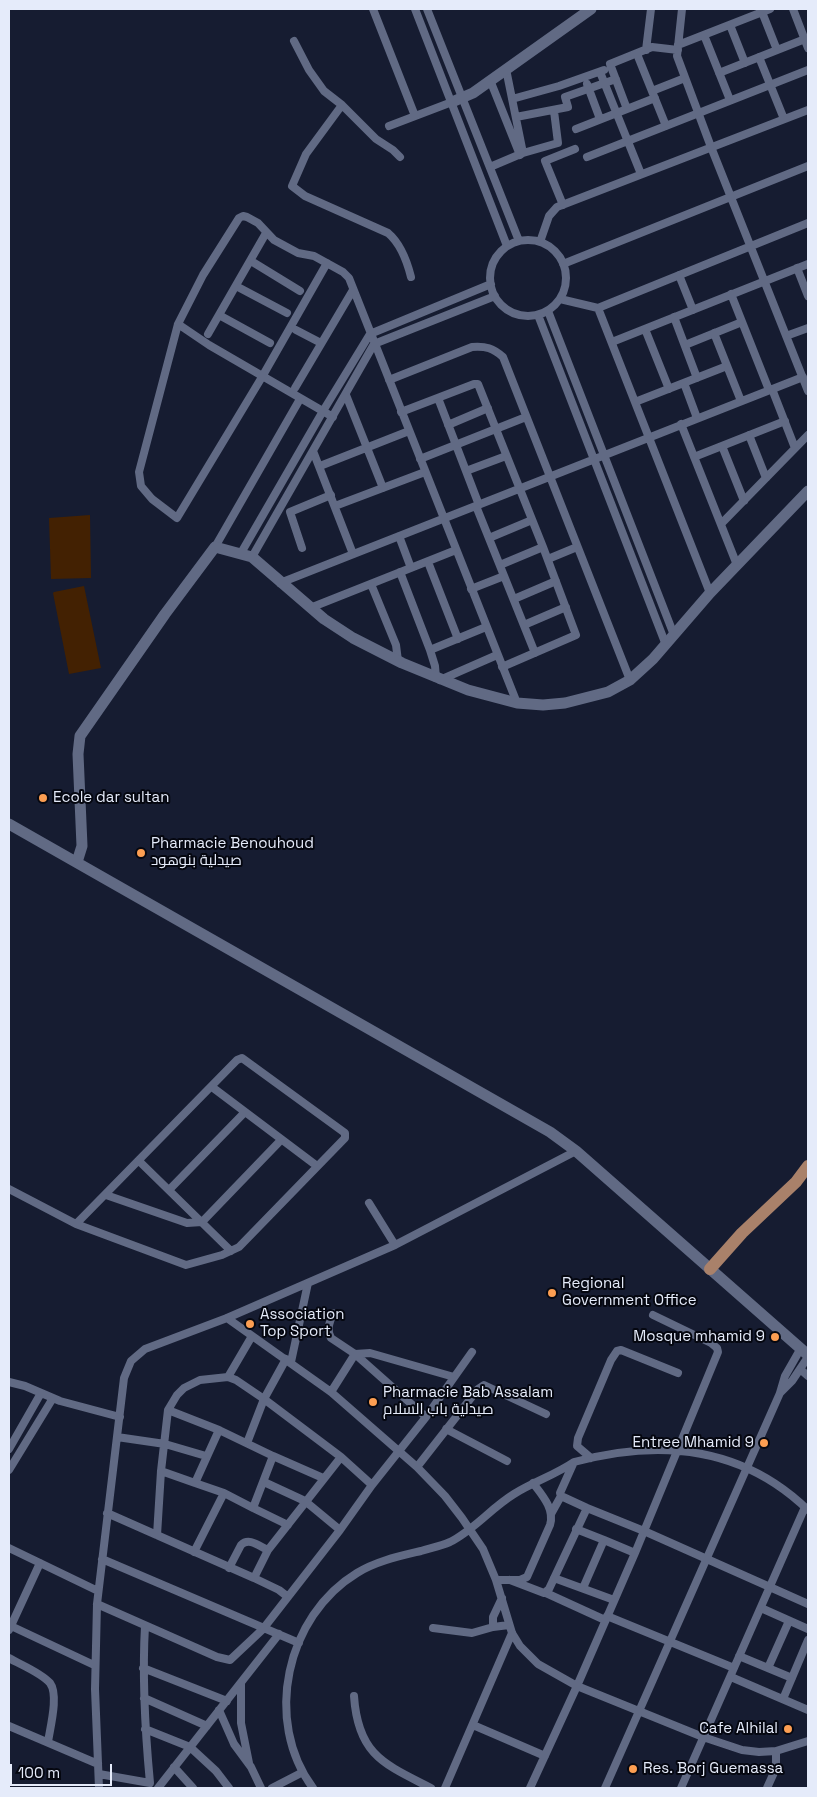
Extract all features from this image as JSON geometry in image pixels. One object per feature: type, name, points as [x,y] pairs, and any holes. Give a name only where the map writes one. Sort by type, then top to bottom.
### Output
[{"type":"main road","points":[[710,1269],[742,1233],[802,1179],[808,1166]]},
{"type":"street","points":[[373,9],[416,116]]},
{"type":"street","points":[[415,9],[490,167],[519,241]]},
{"type":"street","points":[[427,9],[507,246]]},
{"type":"street","points":[[389,126],[457,100],[490,80],[591,9]]},
{"type":"street","points":[[646,50],[651,9]]},
{"type":"street","points":[[682,9],[677,56],[808,391]]},
{"type":"street","points":[[627,109],[610,64],[652,47],[678,48],[704,35],[770,9]]},
{"type":"street","points":[[793,9],[808,48]]},
{"type":"street","points":[[762,12],[777,50]]},
{"type":"street","points":[[730,25],[745,62]]},
{"type":"street","points":[[704,35],[730,100]]},
{"type":"street","points":[[719,73],[805,39]]},
{"type":"street","points":[[294,41],[302,58],[324,91],[371,134],[400,157]]},
{"type":"street","points":[[637,54],[666,126]]},
{"type":"street","points":[[759,57],[784,119]]},
{"type":"street","points":[[512,99],[611,68]]},
{"type":"street","points":[[506,69],[516,117],[521,154]]},
{"type":"street","points":[[587,157],[808,70]]},
{"type":"street","points":[[600,72],[641,174]]},
{"type":"street","points":[[584,77],[600,120]]},
{"type":"street","points":[[576,129],[627,109],[685,78]]},
{"type":"street","points":[[490,80],[521,154]]},
{"type":"street","points":[[516,117],[568,107],[565,97],[616,80]]},
{"type":"street","points":[[342,106],[306,154],[292,186],[304,196],[388,233],[396,240],[411,277]]},
{"type":"street","points":[[540,242],[549,216],[557,207],[808,110]]},
{"type":"street","points":[[490,167],[521,154],[558,143],[554,111]]},
{"type":"street","points":[[563,205],[545,160],[575,149]]},
{"type":"street","points":[[563,264],[808,166]]},
{"type":"street","points":[[327,263],[262,377],[177,518],[152,499],[141,486],[139,472],[178,324],[203,275],[239,218],[247,216],[258,223],[274,240],[298,253],[312,255],[327,263],[345,274],[389,380],[516,703]]},
{"type":"street","points":[[560,300],[598,308],[808,224]]},
{"type":"street","points":[[208,334],[266,233]]},
{"type":"street","points":[[528,240],[548,245],[557,253],[563,264],[566,276],[565,288],[560,300],[548,310],[538,315],[525,316],[513,313],[502,306],[495,296],[491,284],[491,273],[499,253],[507,246],[519,241],[528,240]]},
{"type":"street","points":[[251,260],[300,290]]},
{"type":"street","points":[[612,342],[808,264]]},
{"type":"street","points":[[797,268],[808,296]]},
{"type":"street","points":[[679,275],[693,310]]},
{"type":"street","points":[[246,555],[323,411],[370,334],[491,284]]},
{"type":"street","points":[[236,286],[287,313]]},
{"type":"street","points":[[295,388],[353,290]]},
{"type":"street","points":[[731,294],[795,448]]},
{"type":"street","points":[[246,555],[314,451],[374,344],[495,296]]},
{"type":"street","points":[[598,308],[710,593]]},
{"type":"street","points":[[548,310],[674,635]]},
{"type":"street","points":[[219,315],[270,343]]},
{"type":"street","points":[[538,315],[592,459],[666,644]]},
{"type":"street","points":[[674,317],[697,378]]},
{"type":"street","points":[[685,345],[742,322]]},
{"type":"street","points":[[178,324],[208,345],[333,417]]},
{"type":"street","points":[[645,328],[669,389]]},
{"type":"street","points":[[786,336],[808,328]]},
{"type":"street","points":[[296,330],[321,342]]},
{"type":"street","points":[[714,333],[741,401]]},
{"type":"street","points":[[389,380],[472,347],[484,346],[495,350],[503,357],[630,680]]},
{"type":"street","points":[[635,402],[727,366]]},
{"type":"street","points":[[280,583],[649,436],[803,377]]},
{"type":"street","points":[[401,412],[476,383],[479,386],[548,558],[576,635],[502,667]]},
{"type":"street","points":[[684,383],[697,418]]},
{"type":"street","points":[[346,394],[383,488]]},
{"type":"street","points":[[77,862],[82,846],[78,754],[80,736],[165,614],[215,547],[300,398]]},
{"type":"street","points":[[438,398],[489,538],[535,653]]},
{"type":"street","points":[[448,425],[488,408]]},
{"type":"street","points":[[420,459],[526,418]]},
{"type":"street","points":[[694,457],[785,421]]},
{"type":"street","points":[[681,424],[737,565]]},
{"type":"street","points":[[320,466],[409,432]]},
{"type":"street","points":[[749,435],[766,478]]},
{"type":"street","points":[[720,524],[808,435]]},
{"type":"street","points":[[722,446],[744,501]]},
{"type":"street","points":[[314,451],[353,554]]},
{"type":"street","points":[[466,471],[506,456]]},
{"type":"street","points":[[335,506],[425,472]]},
{"type":"street","points":[[215,547],[246,555],[310,608],[353,638],[438,679],[468,690],[516,703],[543,705],[565,703],[608,692],[630,680],[654,659],[710,593],[808,491]]},
{"type":"street","points":[[302,548],[290,512],[331,495]]},
{"type":"street","points":[[489,538],[532,520]]},
{"type":"street","points":[[399,536],[411,568]]},
{"type":"street","points":[[500,565],[543,547]]},
{"type":"street","points":[[548,558],[577,547]]},
{"type":"street","points":[[310,608],[456,550]]},
{"type":"street","points":[[428,562],[458,639]]},
{"type":"street","points":[[400,572],[430,650],[438,679]]},
{"type":"street","points":[[471,589],[504,576]]},
{"type":"street","points":[[514,599],[556,581]]},
{"type":"street","points":[[371,584],[396,645],[398,661]]},
{"type":"street","points":[[524,625],[566,608]]},
{"type":"street","points":[[430,650],[486,627]]},
{"type":"street","points":[[438,679],[498,655]]},
{"type":"street","points":[[11,829],[77,862],[542,1127],[576,1151],[806,1353]]},
{"type":"street","points":[[9,1189],[76,1224],[186,1265],[222,1255],[239,1247],[345,1138],[345,1133],[242,1058],[237,1060],[76,1224]]},
{"type":"street","points":[[212,1087],[317,1166]]},
{"type":"street","points":[[169,1190],[245,1112]]},
{"type":"street","points":[[106,1194],[187,1223],[202,1222],[282,1140]]},
{"type":"street","points":[[99,1788],[94,1664],[98,1592],[126,1372],[135,1356],[151,1346],[227,1318],[394,1246],[576,1151]]},
{"type":"street","points":[[139,1161],[231,1250]]},
{"type":"street","points":[[369,1203],[394,1246]]},
{"type":"street","points":[[247,1442],[264,1399],[288,1360],[308,1284]]},
{"type":"street","points":[[333,1313],[328,1330],[331,1338],[355,1354],[426,1417]]},
{"type":"street","points":[[530,1788],[635,1553],[717,1355],[717,1348],[711,1343],[653,1316]]},
{"type":"street","points":[[227,1318],[330,1392],[417,1467],[445,1496],[483,1549],[496,1580],[511,1629],[520,1646],[538,1664],[577,1686],[703,1737],[742,1750],[776,1751],[808,1741]]},
{"type":"street","points":[[228,1377],[252,1336]]},
{"type":"street","points":[[591,1458],[577,1446],[578,1438],[610,1360],[617,1351],[622,1350],[678,1373]]},
{"type":"street","points":[[97,1604],[226,1660],[235,1657],[262,1629],[288,1597],[426,1417],[472,1352]]},
{"type":"street","points":[[355,1354],[370,1353],[454,1377]]},
{"type":"street","points":[[780,1393],[787,1387],[800,1369],[806,1353]]},
{"type":"street","points":[[605,1788],[780,1393],[785,1376],[806,1353]]},
{"type":"street","points":[[330,1392],[355,1354]]},
{"type":"street","points":[[800,1369],[808,1376]]},
{"type":"street","points":[[157,1535],[161,1471],[168,1410],[177,1395],[192,1383],[200,1380],[228,1377],[236,1380],[341,1457],[372,1485]]},
{"type":"street","points":[[9,1382],[25,1386],[53,1398],[120,1417]]},
{"type":"street","points":[[417,1467],[480,1386],[484,1384],[546,1414]]},
{"type":"street","points":[[9,1449],[41,1393]]},
{"type":"street","points":[[9,1470],[53,1398]]},
{"type":"street","points":[[168,1410],[247,1442],[273,1456],[323,1478]]},
{"type":"street","points":[[195,1483],[219,1430]]},
{"type":"street","points":[[446,1430],[507,1461]]},
{"type":"street","points":[[117,1437],[165,1444],[206,1456]]},
{"type":"street","points":[[313,1788],[292,1748],[286,1720],[287,1685],[302,1633],[317,1610],[337,1588],[358,1572],[379,1563],[448,1542],[470,1529],[512,1495],[533,1482],[574,1462],[630,1451],[677,1450],[721,1459],[746,1468],[771,1480],[807,1508],[770,1586],[681,1788]]},
{"type":"street","points":[[253,1508],[273,1456]]},
{"type":"street","points":[[254,1578],[268,1550],[341,1457]]},
{"type":"street","points":[[496,1580],[520,1580],[527,1577],[550,1525],[552,1514],[561,1496],[560,1493],[574,1462]]},
{"type":"street","points":[[161,1471],[224,1493],[288,1525]]},
{"type":"street","points":[[264,1482],[306,1501],[340,1530]]},
{"type":"street","points":[[533,1482],[552,1514]]},
{"type":"street","points":[[194,1552],[224,1493]]},
{"type":"street","points":[[561,1496],[644,1530],[808,1604]]},
{"type":"street","points":[[546,1592],[587,1508]]},
{"type":"street","points":[[108,1513],[254,1578],[279,1590],[288,1597]]},
{"type":"street","points":[[576,1529],[635,1553]]},
{"type":"street","points":[[583,1588],[604,1540]]},
{"type":"street","points":[[229,1568],[244,1542],[250,1542],[268,1550]]},
{"type":"street","points":[[9,1548],[98,1592]]},
{"type":"street","points":[[102,1558],[298,1643]]},
{"type":"street","points":[[40,1563],[10,1628],[94,1664]]},
{"type":"street","points":[[554,1578],[614,1600]]},
{"type":"street","points":[[510,1580],[546,1592],[606,1618],[734,1668]]},
{"type":"street","points":[[493,1627],[493,1617],[502,1598]]},
{"type":"street","points":[[761,1608],[808,1629]]},
{"type":"street","points":[[768,1668],[789,1621]]},
{"type":"street","points":[[145,1626],[143,1668],[145,1729],[155,1786]]},
{"type":"street","points":[[433,1628],[472,1633],[493,1627],[511,1629]]},
{"type":"street","points":[[445,1788],[473,1725],[511,1629]]},
{"type":"street","points":[[155,1786],[174,1767],[279,1634]]},
{"type":"street","points":[[783,1699],[808,1640]]},
{"type":"street","points":[[739,1656],[792,1678]]},
{"type":"street","points":[[9,1658],[41,1676],[49,1683],[53,1690],[54,1700],[48,1742]]},
{"type":"street","points":[[143,1668],[227,1700]]},
{"type":"street","points":[[731,1676],[808,1710]]},
{"type":"street","points":[[241,1684],[241,1723],[250,1767]]},
{"type":"street","points":[[354,1696],[357,1723],[370,1748],[388,1767],[431,1788]]},
{"type":"street","points":[[144,1698],[207,1726]]},
{"type":"street","points":[[219,1710],[234,1744],[250,1767],[261,1788]]},
{"type":"street","points":[[473,1725],[545,1756]]},
{"type":"street","points":[[9,1726],[98,1764]]},
{"type":"street","points":[[145,1729],[190,1747],[216,1772],[229,1788]]},
{"type":"street","points":[[767,1788],[776,1768],[776,1751]]},
{"type":"street","points":[[174,1767],[193,1788]]},
{"type":"street","points":[[272,1788],[303,1772]]},
{"type":"street","points":[[99,1774],[155,1786]]},
{"type":"shaded area","points":[[90,515],[91,578],[51,579],[49,518]]},
{"type":"shaded area","points":[[84,586],[101,668],[69,674],[53,593]]},
{"type":"place","name":"Ecole dar sultan","points":[[43,798]]},
{"type":"place","name":"Pharmacie Benouhoud صيدلية بنوهود","points":[[141,853]]},
{"type":"place","name":"Regional Government Office","points":[[552,1293]]},
{"type":"place","name":"Association Top Sport","points":[[250,1324]]},
{"type":"place","name":"Mosque mhamid 9","points":[[775,1337]]},
{"type":"place","name":"Pharmacie Bab Assalam صيدلية باب السلام","points":[[373,1402]]},
{"type":"place","name":"Entree Mhamid 9","points":[[764,1443]]},
{"type":"place","name":"Cafe Alhilal","points":[[788,1729]]},
{"type":"place","name":"Res. Borj Guemassa","points":[[633,1769]]}]
